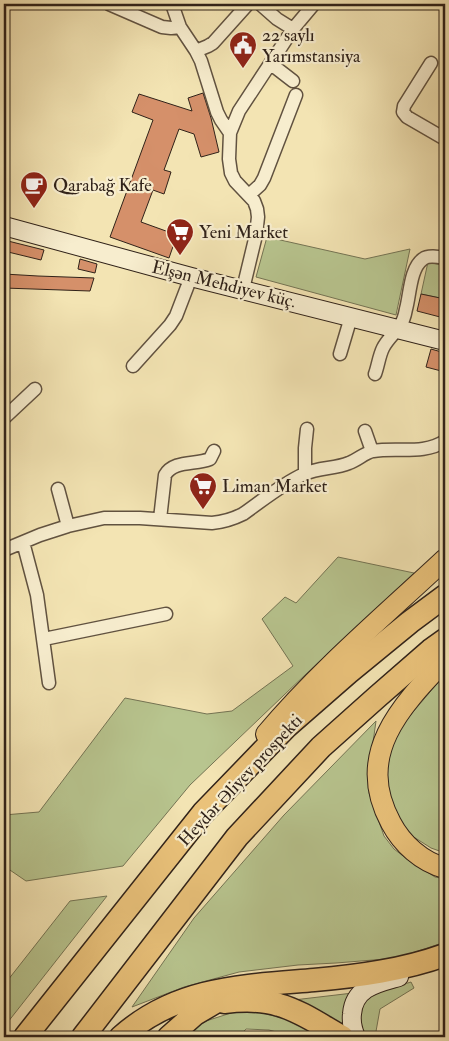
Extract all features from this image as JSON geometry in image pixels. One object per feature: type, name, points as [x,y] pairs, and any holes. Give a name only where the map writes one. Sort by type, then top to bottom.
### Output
[{"type":"highway","name":"Heydər Əliyev prospekti","points":[[25,1037],[204,813],[286,727],[349,672],[445,596]]},
{"type":"highway","name":"Heydər Əliyev prospekti","points":[[83,1037],[244,830],[321,747],[445,640]]},
{"type":"highway","points":[[121,1037],[161,1010],[189,998],[210,992],[261,984],[361,974],[404,967],[445,955]]},
{"type":"highway","points":[[169,1037],[195,1014],[208,1006],[240,991],[261,984]]},
{"type":"highway","points":[[208,1006],[243,1000],[279,1005],[342,1037]]},
{"type":"main road","points":[[204,813],[262,739],[313,683],[445,559]]},
{"type":"main road","points":[[445,660],[422,684],[389,729],[382,744],[377,776],[379,795],[384,811],[404,844],[435,865],[445,868]]},
{"type":"street","points":[[109,4],[162,27],[180,27]]},
{"type":"street","points":[[172,4],[180,27],[196,51],[217,112],[230,133]]},
{"type":"street","points":[[196,51],[213,43],[248,4]]},
{"type":"street","points":[[260,4],[293,30]]},
{"type":"street","points":[[243,289],[257,228],[257,209],[254,201],[231,173],[229,159],[230,133],[239,111],[293,30],[314,4]]},
{"type":"street","points":[[431,63],[404,106],[403,112],[407,117],[445,139]]},
{"type":"street","points":[[271,64],[292,81]]},
{"type":"street","points":[[249,195],[260,185],[264,178],[296,95]]},
{"type":"street","name":"Elşən Mehdiyev küç.","points":[[4,226],[191,277],[445,340]]},
{"type":"street","points":[[375,374],[382,349],[404,318],[417,266],[422,259],[428,257],[445,258]]},
{"type":"street","points":[[133,366],[176,316],[191,277]]},
{"type":"street","points":[[340,354],[351,317]]},
{"type":"street","points":[[4,418],[35,389]]},
{"type":"street","points":[[305,474],[307,429]]},
{"type":"street","points":[[365,431],[372,451]]},
{"type":"street","points":[[4,550],[68,526],[104,518],[222,522],[243,514],[291,481],[316,470],[349,463],[372,451],[432,447],[445,441]]},
{"type":"street","points":[[160,519],[165,475],[168,470],[175,465],[210,459],[214,450]]},
{"type":"street","points":[[58,489],[68,526]]},
{"type":"street","points":[[23,542],[37,595],[49,683]]},
{"type":"street","points":[[44,638],[166,614]]},
{"type":"street","points":[[356,1037],[352,1024],[353,1006],[356,998],[363,991],[382,982],[445,964]]},
{"type":"green space","points":[[267,237],[365,259],[410,249],[396,315],[256,277]]},
{"type":"green space","points":[[428,262],[445,266],[445,299],[421,294]]},
{"type":"green space","points":[[338,557],[414,573],[190,785],[123,866],[26,881],[4,866],[4,815],[39,812],[125,698],[207,714],[232,711],[293,666],[262,619],[285,597],[296,603]]},
{"type":"green space","points":[[445,676],[445,853],[431,848],[409,834],[394,814],[386,782],[390,751],[403,724]]},
{"type":"green space","points":[[376,721],[369,793],[384,836],[394,849],[435,877],[445,879],[445,942],[398,958],[298,965],[239,972],[184,987],[132,1007],[194,918],[284,815]]},
{"type":"green space","points":[[107,896],[4,1027],[4,985],[70,901]]},
{"type":"green space","points":[[411,982],[414,988],[380,1009],[375,1037],[368,1037],[362,1028],[359,1018],[362,1003],[374,993]]},
{"type":"green space","points":[[353,993],[347,1002],[343,1016],[346,1031],[285,1001]]},
{"type":"green space","points":[[234,1012],[258,1012],[291,1020],[329,1037],[295,1037],[269,1030],[246,1029],[239,1037],[182,1037],[206,1021]]},
{"type":"building","points":[[203,93],[219,152],[201,157],[194,134],[179,129],[164,170],[171,172],[164,194],[153,190],[141,222],[177,235],[169,258],[110,237],[153,120],[132,112],[139,94],[192,111],[188,98]]},
{"type":"building","points":[[4,240],[44,250],[41,260],[4,251]]},
{"type":"building","points":[[80,259],[97,264],[95,273],[78,269]]},
{"type":"building","points":[[4,274],[94,278],[90,291],[4,288]]},
{"type":"building","points":[[421,294],[445,299],[444,318],[417,311]]},
{"type":"building","points":[[431,349],[445,353],[445,372],[426,367]]},
{"type":"place","name":"22 saylı Yarımstansiya","points":[[243,69]]},
{"type":"place","name":"Qarabağ Kafe","points":[[34,209]]},
{"type":"place","name":"Yeni Market","points":[[180,256]]},
{"type":"place","name":"Liman Market","points":[[203,510]]}]
